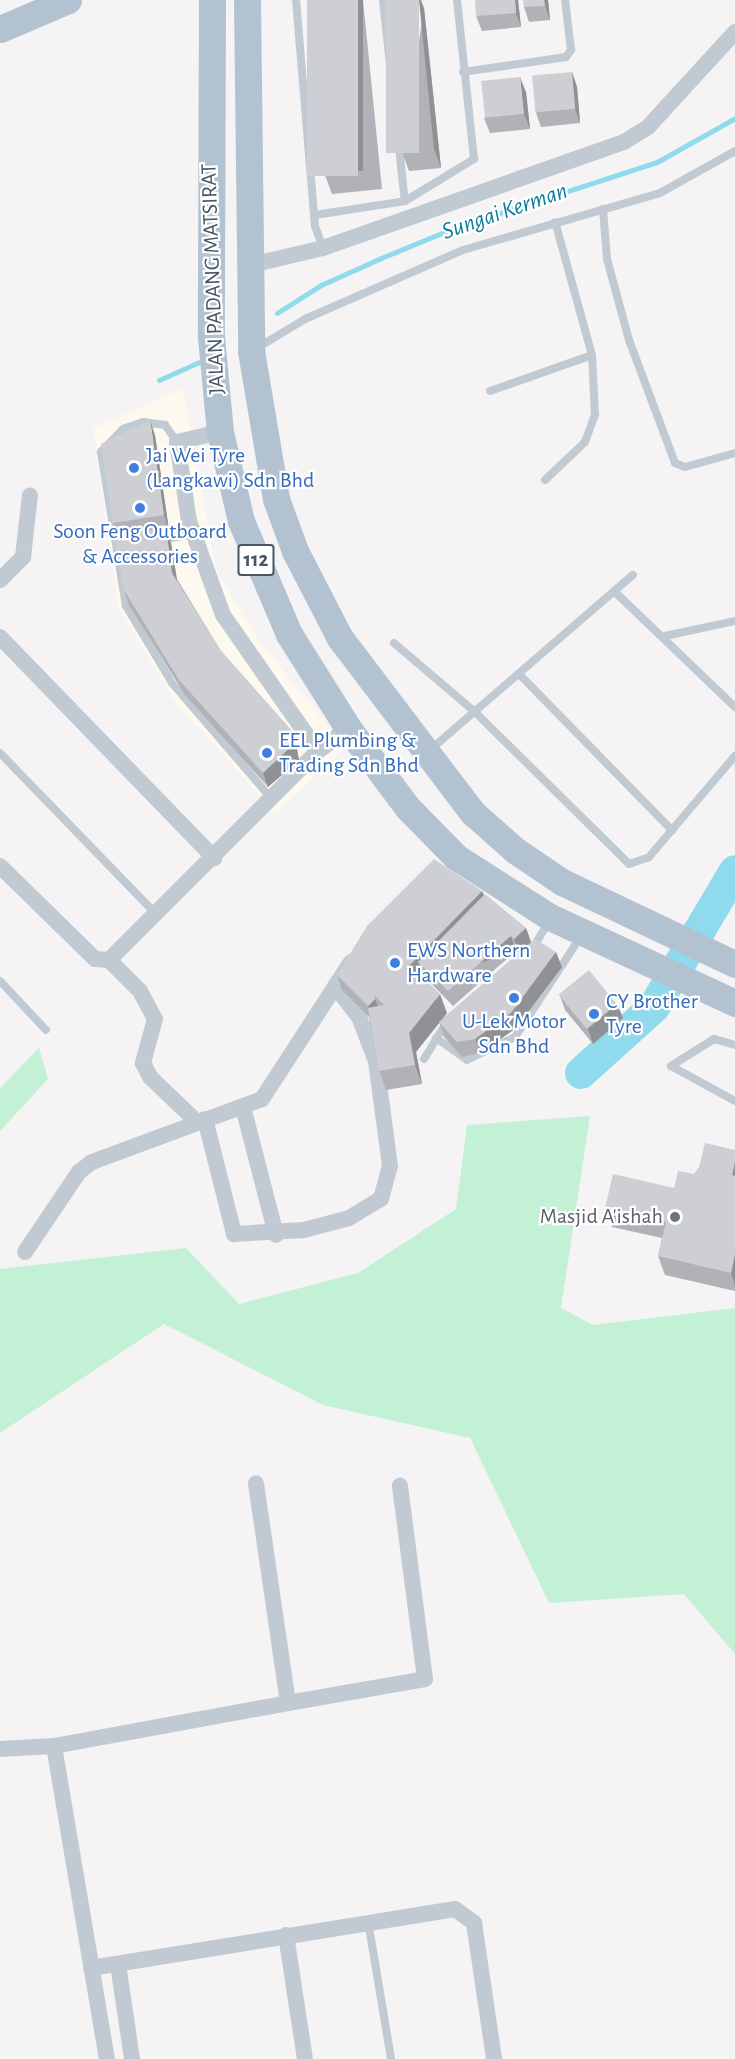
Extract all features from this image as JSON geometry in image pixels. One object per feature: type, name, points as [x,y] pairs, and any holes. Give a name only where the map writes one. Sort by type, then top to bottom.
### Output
[{"type":"main road","points":[[0,29],[68,0]]},
{"type":"main road","name":"JALAN PADANG MATSIRAT","points":[[247,0],[251,351],[276,499],[295,551],[340,638],[425,755],[473,813],[516,851],[562,882],[727,959]]},
{"type":"main road","name":"JALAN PADANG MATSIRAT","points":[[207,8],[211,337],[220,432],[241,521],[259,569],[289,634],[348,728],[443,855],[550,917],[735,1003]]},
{"type":"main road","points":[[209,216],[250,216]]},
{"type":"street","points":[[251,265],[323,248],[624,142],[648,127],[735,32]]},
{"type":"street","points":[[220,432],[177,442],[193,534],[223,615],[318,751]]},
{"type":"street","points":[[0,580],[23,557],[30,495]]},
{"type":"street","points":[[0,637],[214,858]]},
{"type":"street","points":[[109,960],[214,858],[318,751],[348,728]]},
{"type":"street","points":[[0,866],[95,959],[109,960],[140,991],[154,1019],[143,1063],[150,1077],[201,1120],[234,1234],[276,1235],[349,1218],[381,1199],[389,1185],[376,1061],[359,1017],[335,986]]},
{"type":"street","points":[[25,1251],[85,1167],[201,1120],[243,1107],[267,1093],[364,944]]},
{"type":"street","points":[[243,1107],[276,1235]]},
{"type":"street","points":[[256,1483],[288,1703]]},
{"type":"street","points":[[0,1749],[54,1746],[425,1679],[400,1486]]},
{"type":"street","points":[[54,1746],[107,2059]]},
{"type":"street","points":[[92,1968],[118,1964],[128,1958],[455,1909],[466,1914],[474,1923],[494,2059]]},
{"type":"street","points":[[286,1935],[305,2059]]},
{"type":"street","points":[[118,1964],[132,2059]]},
{"type":"lane","points":[[296,0],[315,215],[323,248]]},
{"type":"lane","points":[[383,0],[405,201]]},
{"type":"lane","points":[[315,215],[405,201],[474,159],[457,0]]},
{"type":"lane","points":[[463,72],[567,57],[571,50],[565,0]]},
{"type":"lane","points":[[251,351],[305,319],[463,250],[660,193],[735,151]]},
{"type":"lane","points":[[603,209],[608,259],[629,340],[675,463],[685,467],[735,453]]},
{"type":"lane","points":[[545,480],[585,441],[595,414],[592,355],[555,222]]},
{"type":"lane","points":[[490,391],[592,355]]},
{"type":"lane","points":[[177,442],[155,421],[123,429],[107,441],[101,468],[126,606],[150,652],[271,799]]},
{"type":"lane","points":[[148,541],[193,534]]},
{"type":"lane","points":[[115,547],[126,545]]},
{"type":"lane","points":[[425,755],[633,574]]},
{"type":"lane","points":[[614,591],[665,636],[735,707]]},
{"type":"lane","points":[[665,636],[735,621]]},
{"type":"lane","points":[[394,643],[475,712],[623,861],[638,863],[649,857],[735,756]]},
{"type":"lane","points":[[519,674],[672,830]]},
{"type":"lane","points":[[0,753],[156,914]]},
{"type":"lane","points":[[524,958],[550,917]]},
{"type":"lane","points":[[436,1038],[467,1060],[515,1037],[567,966],[583,933]]},
{"type":"lane","points":[[0,981],[46,1030]]},
{"type":"lane","points":[[424,1059],[454,1014]]},
{"type":"lane","points":[[735,1045],[714,1039],[671,1066],[735,1101]]},
{"type":"lane","points":[[368,1921],[391,2059]]},
{"type":"shaded area","points":[[183,389],[216,571],[258,639],[345,748],[276,813],[175,702],[118,607],[93,428]]},
{"type":"green space","points":[[39,1048],[48,1079],[0,1131],[0,1088]]},
{"type":"green space","points":[[590,1116],[561,1308],[593,1325],[735,1308],[735,1654],[684,1594],[549,1603],[470,1438],[323,1405],[164,1324],[0,1433],[0,1269],[186,1248],[239,1304],[358,1273],[456,1209],[467,1125]]},
{"type":"building","points":[[307,0],[358,0],[358,176],[307,176]]},
{"type":"building","points":[[386,0],[419,0],[419,153],[386,153]]},
{"type":"building","points":[[475,0],[515,0],[516,13],[476,16]]},
{"type":"building","points":[[523,0],[544,0],[545,6],[524,7]]},
{"type":"building","points":[[572,72],[575,109],[535,112],[532,75]]},
{"type":"building","points":[[520,77],[524,114],[485,118],[481,81]]},
{"type":"building","points":[[150,420],[164,515],[113,523],[101,444]]},
{"type":"building","points":[[166,528],[172,573],[221,651],[291,730],[293,745],[263,773],[179,680],[124,590],[114,536]]},
{"type":"building","name":"EWS Northern Hardware","points":[[434,859],[482,891],[406,969],[403,966],[374,995],[375,999],[368,1006],[337,975],[367,926]]},
{"type":"building","points":[[485,894],[526,928],[514,939],[511,936],[448,991],[418,962]]},
{"type":"building","points":[[535,939],[556,952],[511,1013],[475,1039],[457,1042],[439,1022]]},
{"type":"building","points":[[403,966],[415,977],[419,973],[440,994],[409,1033],[415,1065],[379,1071],[368,1008],[384,1005],[374,995]]},
{"type":"building","points":[[589,970],[617,1004],[586,1029],[559,995]]},
{"type":"building","name":"Masjid A'ishah","points":[[705,1143],[735,1150],[732,1175],[735,1176],[735,1254],[731,1273],[658,1256],[666,1222],[605,1208],[613,1174],[674,1188],[678,1171],[694,1174],[699,1167]]},
{"type":"waterway","name":"Sungai Kerman","points":[[277,313],[321,285],[454,228],[657,162],[735,118]]},
{"type":"waterway","name":"Sungai Kerman","points":[[159,380],[204,360]]},
{"type":"waterway","points":[[581,1073],[654,1007],[735,871]]},
{"type":"place","name":"Jai Wei Tyre (Langkawi) Sdn Bhd","points":[[134,468]]},
{"type":"place","name":"Soon Feng Outboard & Accessories","points":[[140,508]]},
{"type":"place","name":"EEL Plumbing & Trading Sdn Bhd","points":[[267,753]]},
{"type":"place","name":"EWS Northern Hardware","points":[[395,963]]},
{"type":"place","name":"U-Lek Motor Sdn Bhd","points":[[514,998]]},
{"type":"place","name":"CY Brother Tyre","points":[[594,1014]]},
{"type":"place","name":"Masjid A'ishah","points":[[675,1217]]}]
